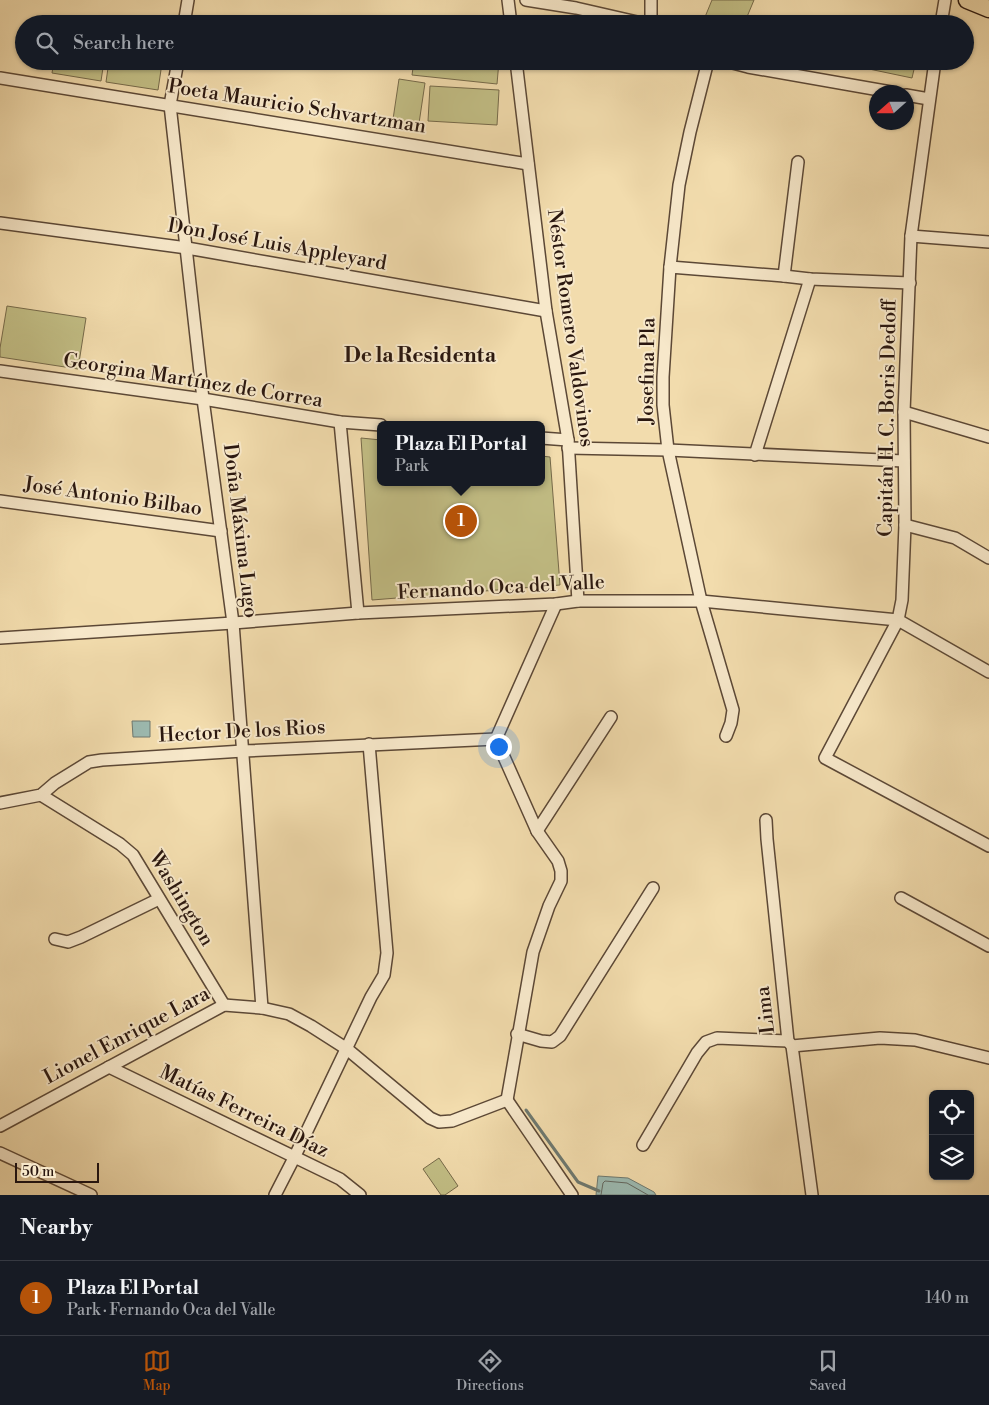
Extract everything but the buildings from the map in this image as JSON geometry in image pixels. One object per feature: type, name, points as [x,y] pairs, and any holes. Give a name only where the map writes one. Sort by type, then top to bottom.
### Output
[{"type":"highway","points":[[967,0],[989,10]]},
{"type":"street","points":[[186,15],[188,0]]},
{"type":"street","points":[[508,0],[510,15]]},
{"type":"street","points":[[526,0],[607,15]]},
{"type":"street","points":[[651,0],[651,15]]},
{"type":"street","points":[[942,15],[945,0]]},
{"type":"street","name":"Doña Máxima Lugo","points":[[176,70],[170,105],[203,399],[233,623],[262,1008]]},
{"type":"street","name":"Néstor Romero Valdovinos","points":[[517,70],[546,311],[568,444],[578,601]]},
{"type":"street","name":"Josefina Pla","points":[[706,70],[679,185],[670,267],[663,405],[668,450],[700,601],[733,710],[726,736]]},
{"type":"street","points":[[765,70],[869,88]]},
{"type":"street","name":"Capitán H. C. Boris Dedoff","points":[[934,70],[911,236],[904,412],[905,525],[902,600],[898,620],[825,758],[989,846]]},
{"type":"street","name":"Poeta Mauricio Schvartzman","points":[[0,78],[528,164]]},
{"type":"street","points":[[914,96],[929,99]]},
{"type":"street","points":[[784,276],[798,162]]},
{"type":"street","name":"Don José Luis Appleyard","points":[[0,223],[187,248],[546,311]]},
{"type":"street","points":[[911,236],[989,242]]},
{"type":"street","points":[[670,267],[810,279],[910,283]]},
{"type":"street","points":[[755,455],[810,279]]},
{"type":"street","name":"Georgina Martínez de Correa","points":[[0,371],[203,399],[340,422],[377,425]]},
{"type":"street","points":[[904,412],[989,437]]},
{"type":"street","points":[[340,422],[358,613]]},
{"type":"street","points":[[545,439],[568,444],[755,455],[904,461]]},
{"type":"street","name":"José Antonio Bilbao","points":[[0,500],[221,531]]},
{"type":"street","points":[[905,525],[955,538],[989,558]]},
{"type":"street","name":"Fernando Oca del Valle","points":[[0,638],[358,613],[556,604],[578,601],[700,601],[898,620],[989,672]]},
{"type":"street","points":[[556,604],[496,739],[536,831],[558,861],[561,871],[561,881],[549,906],[532,952],[507,1100],[572,1195]]},
{"type":"street","points":[[536,831],[611,718]]},
{"type":"street","name":"Hector De los Rios","points":[[0,803],[41,795],[54,783],[90,762],[102,760],[369,744],[496,739]]},
{"type":"street","points":[[275,1195],[371,997],[384,975],[387,953],[369,744]]},
{"type":"street","name":"Washington","points":[[41,795],[120,844],[133,855],[224,1005]]},
{"type":"street","name":"Lima","points":[[766,820],[790,1043],[812,1195]]},
{"type":"street","points":[[518,1034],[541,1041],[552,1042],[560,1036],[653,888]]},
{"type":"street","points":[[901,898],[989,946]]},
{"type":"street","points":[[54,939],[68,942],[82,938],[159,899]]},
{"type":"street","name":"Lionel Enrique Lara","points":[[0,1126],[224,1005],[262,1008],[289,1014],[347,1049],[430,1118],[439,1122],[452,1121],[507,1100]]},
{"type":"street","points":[[643,1145],[697,1053],[706,1042],[718,1038],[790,1043],[880,1038],[915,1040],[989,1058]]},
{"type":"street","name":"Matías Ferreira Díaz","points":[[109,1067],[340,1179],[360,1195]]},
{"type":"street","points":[[0,1153],[91,1195]]},
{"type":"shaded area","points":[[712,0],[754,0],[748,15],[706,15]]},
{"type":"shaded area","points":[[52,70],[103,70],[101,81],[52,73]]},
{"type":"shaded area","points":[[108,70],[161,70],[158,90],[106,82]]},
{"type":"shaded area","points":[[413,70],[498,70],[497,84],[412,75]]},
{"type":"shaded area","points":[[874,70],[914,70],[912,78]]},
{"type":"shaded area","points":[[399,79],[425,83],[418,130],[392,126]]},
{"type":"shaded area","points":[[430,86],[499,90],[497,125],[428,121]]},
{"type":"shaded area","points":[[7,306],[86,318],[78,369],[0,357]]},
{"type":"shaded area","points":[[361,438],[377,440],[377,486],[545,486],[545,456],[550,457],[560,585],[372,600]]},
{"type":"shaded area","points":[[439,1158],[458,1186],[445,1195],[441,1195],[423,1169]]},
{"type":"water","points":[[132,721],[150,721],[150,737],[133,737]]},
{"type":"water","points":[[598,1176],[628,1178],[654,1192],[656,1195],[596,1195]]},
{"type":"waterway","points":[[526,1110],[578,1182],[599,1191]]},
{"type":"place","name":"Plaza El Portal","points":[[461,521]]},
{"type":"district","name":"De la Residenta","points":[[420,356]]}]
